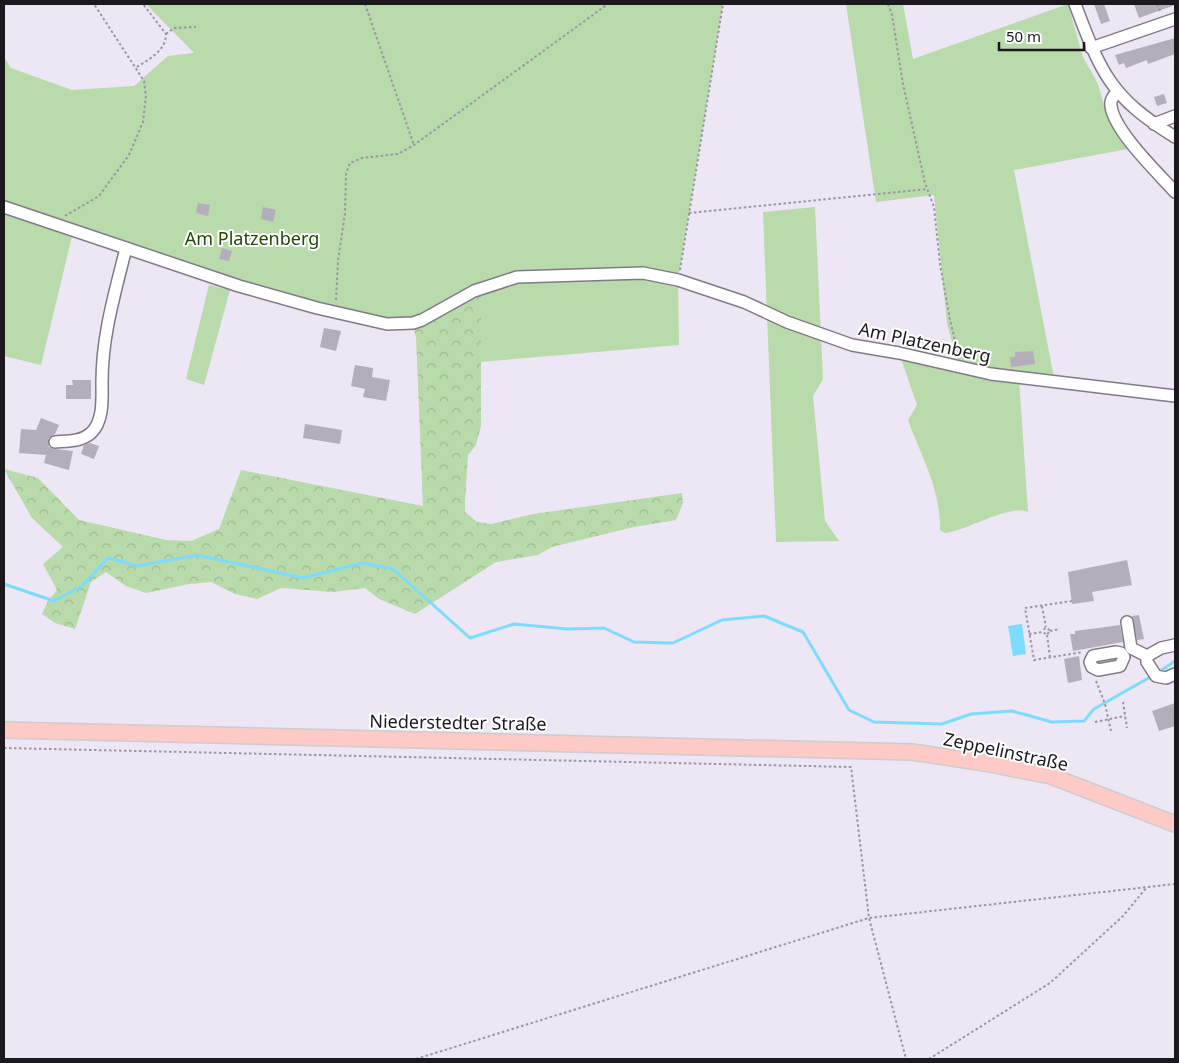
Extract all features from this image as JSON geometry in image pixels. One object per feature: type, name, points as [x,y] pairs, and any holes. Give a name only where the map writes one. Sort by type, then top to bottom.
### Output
[{"type":"main road","name":"Niederstedter Straße","points":[[4,730],[912,752]]},
{"type":"main road","name":"Zeppelinstraße","points":[[912,752],[985,762],[1051,776],[1175,824]]},
{"type":"street","points":[[1075,4],[1103,73],[1117,92],[1154,124],[1175,137]]},
{"type":"street","points":[[1092,48],[1175,19]]},
{"type":"street","points":[[1117,92],[1112,98],[1111,106],[1121,128],[1134,146],[1175,192]]},
{"type":"street","points":[[1154,124],[1175,116]]},
{"type":"street","name":"Am Platzenberg","points":[[4,207],[49,224],[238,286],[318,308],[387,324],[422,320],[474,290],[517,277],[643,273],[678,280],[744,302],[823,337],[852,345],[962,368],[1055,383],[1175,396]]},
{"type":"street","points":[[55,442],[81,440],[92,433],[99,422],[102,402],[106,327],[126,248]]},
{"type":"street","points":[[1092,663],[1098,670],[1120,666],[1126,651],[1127,622]]},
{"type":"street","points":[[1126,651],[1147,656],[1161,648],[1175,645]]},
{"type":"street","points":[[1147,656],[1147,662],[1156,676],[1166,678],[1175,674]]},
{"type":"path","points":[[49,224],[99,196],[129,155],[143,122],[146,96],[144,81],[94,4]]},
{"type":"path","points":[[142,4],[166,34]]},
{"type":"path","points":[[365,4],[414,144]]},
{"type":"path","points":[[333,310],[347,167],[354,160],[398,154],[608,4]]},
{"type":"path","points":[[678,280],[723,4]]},
{"type":"path","points":[[888,4],[892,15],[902,84],[927,190],[934,207],[940,264],[950,320],[962,368]]},
{"type":"path","points":[[136,68],[163,48],[166,34],[174,28],[196,27]]},
{"type":"path","points":[[689,213],[927,190]]},
{"type":"path","points":[[1072,601],[1025,608],[1034,660],[1083,652],[1092,663],[1092,674],[1099,685],[1110,731]]},
{"type":"path","points":[[1042,606],[1046,627],[1050,631]]},
{"type":"path","points":[[1042,632],[1046,627]]},
{"type":"path","points":[[1050,657],[1047,635],[1050,631],[1060,629]]},
{"type":"path","points":[[1029,634],[1042,632],[1047,635]]},
{"type":"path","points":[[1122,702],[1128,728]]},
{"type":"path","points":[[1094,722],[1125,716]]},
{"type":"path","points":[[4,748],[851,767],[869,918],[906,1059]]},
{"type":"path","points":[[416,1059],[869,918],[1175,884]]},
{"type":"path","points":[[929,1059],[1050,983],[1123,916],[1147,887]]},
{"type":"green space","points":[[146,4],[723,4],[678,280],[679,345],[480,362],[481,291],[424,318],[387,321],[304,301],[74,228],[41,365],[4,356],[4,57],[11,68],[72,90],[134,86],[168,56],[194,53]]},
{"type":"green space","points":[[846,4],[903,4],[913,59],[1068,4],[1083,57],[1098,84],[1108,119],[1128,149],[1014,170],[1055,383],[1019,378],[1028,512],[1010,512],[945,533],[940,530],[934,487],[908,420],[917,405],[899,353],[959,367],[947,323],[934,195],[876,202]]},
{"type":"green space","points":[[815,207],[823,379],[813,396],[825,521],[839,541],[776,542],[763,212]]},
{"type":"green space","points":[[209,285],[230,290],[204,385],[186,379]]},
{"type":"green space","points":[[481,291],[481,426],[476,445],[468,455],[465,512],[477,522],[491,524],[533,514],[682,493],[683,503],[676,520],[634,527],[552,547],[538,555],[496,562],[415,614],[379,599],[365,588],[333,592],[281,588],[257,599],[235,594],[211,582],[189,584],[146,593],[126,586],[106,572],[91,582],[75,629],[55,623],[42,614],[48,601],[57,590],[43,564],[63,547],[32,518],[4,469],[38,478],[79,520],[166,540],[191,541],[219,529],[241,470],[423,506],[416,337],[413,326]]},
{"type":"water","points":[[1022,624],[1026,654],[1013,656],[1008,626]]},
{"type":"building","points":[[1094,4],[1104,4],[1110,21],[1101,24]]},
{"type":"building","points":[[1134,4],[1175,4],[1175,5],[1139,18]]},
{"type":"building","points":[[1175,38],[1175,54],[1148,64],[1147,60],[1126,68],[1124,63],[1119,65],[1115,55]]},
{"type":"building","points":[[1164,94],[1167,103],[1157,106],[1154,97]]},
{"type":"building","points":[[198,203],[210,205],[208,216],[196,213]]},
{"type":"building","points":[[263,207],[276,210],[273,222],[261,219]]},
{"type":"building","points":[[222,248],[232,251],[229,261],[219,259]]},
{"type":"building","points":[[324,328],[341,331],[336,351],[320,347]]},
{"type":"building","points":[[1033,351],[1035,364],[1011,367],[1010,357],[1015,357],[1015,352]]},
{"type":"building","points":[[355,365],[373,368],[372,377],[390,380],[386,401],[363,397],[365,389],[351,386]]},
{"type":"building","points":[[72,380],[91,380],[91,399],[66,399],[66,385],[73,385]]},
{"type":"building","points":[[41,418],[59,425],[55,434],[48,439],[49,447],[73,451],[69,470],[44,463],[46,455],[19,453],[21,429],[36,430]]},
{"type":"building","points":[[305,424],[342,430],[340,444],[303,438]]},
{"type":"building","points":[[90,443],[99,446],[94,459],[81,454],[84,445]]},
{"type":"building","points":[[1127,560],[1132,585],[1092,592],[1094,601],[1072,604],[1068,572]]},
{"type":"building","points":[[1139,615],[1144,639],[1137,640],[1132,616]]},
{"type":"building","points":[[1120,625],[1123,642],[1073,651],[1070,634],[1075,634],[1075,631]]},
{"type":"building","points":[[1079,656],[1082,680],[1068,683],[1064,659]]},
{"type":"building","points":[[1175,703],[1175,726],[1159,731],[1152,711]]},
{"type":"waterway","points":[[4,584],[54,601],[82,586],[108,558],[138,566],[197,555],[303,578],[362,563],[393,569],[470,638],[514,624],[568,629],[604,628],[634,642],[673,643],[722,620],[764,616],[803,632],[849,710],[874,722],[942,724],[971,714],[1012,711],[1052,722],[1084,721],[1094,709],[1152,676]]},
{"type":"waterway","points":[[1159,672],[1175,661]]}]
